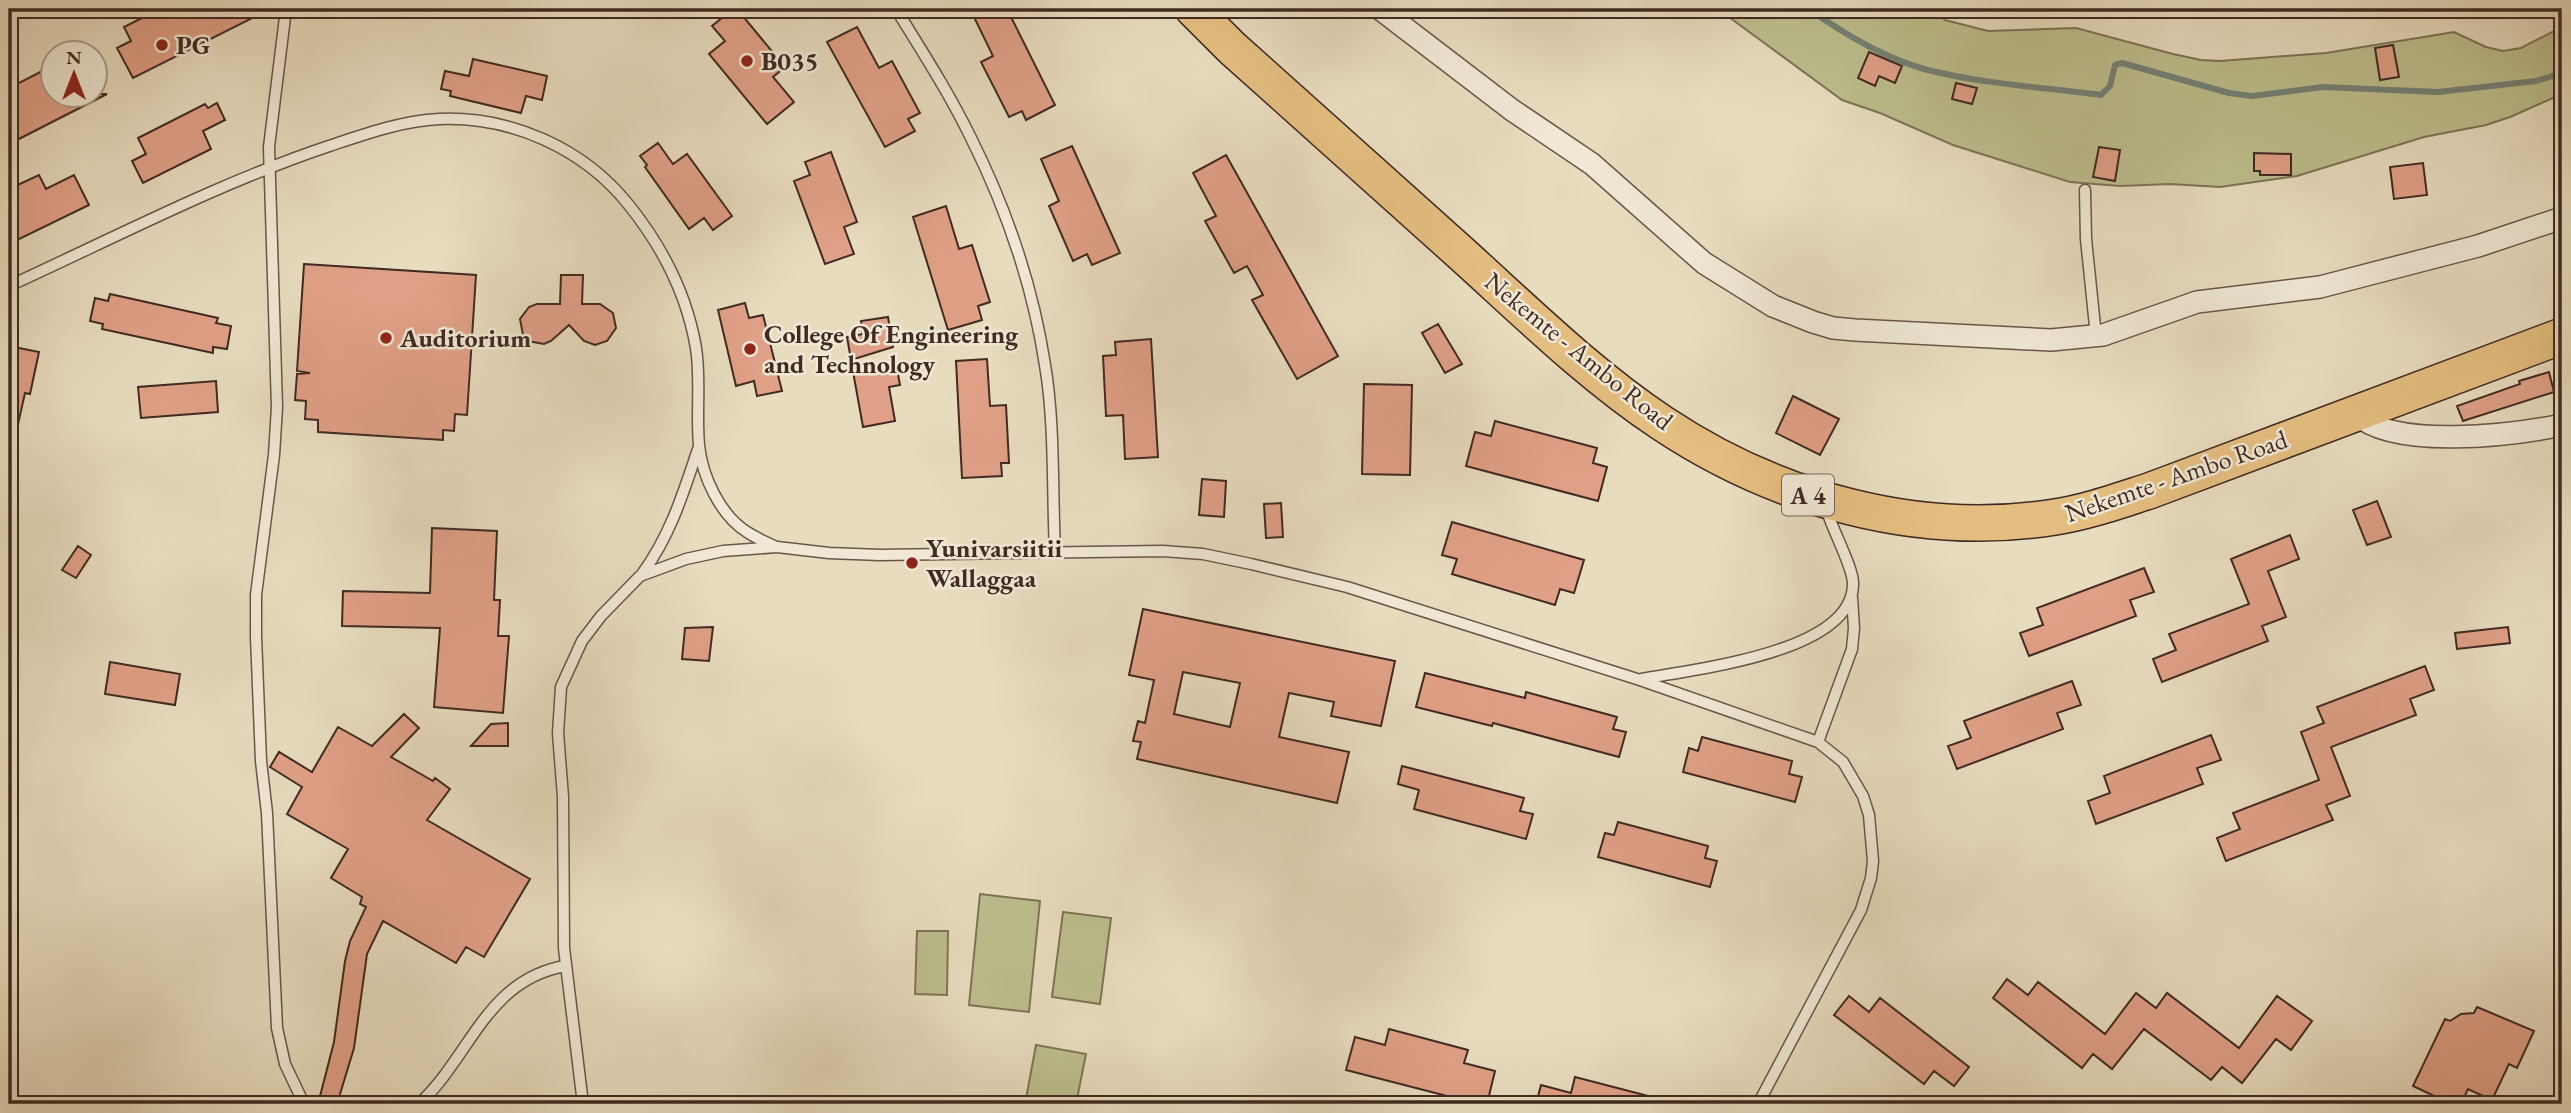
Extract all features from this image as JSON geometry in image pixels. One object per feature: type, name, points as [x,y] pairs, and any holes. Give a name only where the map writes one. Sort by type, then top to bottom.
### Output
[{"type":"highway","name":"Nekemte - Ambo Road","points":[[1193,9],[1232,48],[1537,322],[1662,423],[1719,456],[1793,490],[1868,512],[1925,520],[2000,523],[2056,517],[2088,510],[2149,491],[2562,336]]},
{"type":"street","points":[[1380,9],[1512,110],[1601,171],[1704,263],[1773,306],[1813,323],[1833,328],[2051,341],[2096,336],[2197,302],[2320,287],[2478,246],[2562,218]]},
{"type":"street","points":[[2356,414],[2369,424],[2379,427],[2440,437],[2486,435],[2562,425]]},
{"type":"lane","points":[[286,9],[269,147],[276,407],[273,470],[256,595],[256,637],[277,1028],[285,1063],[304,1104]]},
{"type":"lane","points":[[896,9],[939,78],[972,140],[1001,209],[1027,282],[1045,366],[1055,551]]},
{"type":"lane","points":[[9,286],[270,166],[383,129],[441,119],[465,119],[513,128],[552,142],[590,166],[621,194],[661,250],[684,298],[698,363],[699,446],[705,471],[724,510],[746,532],[777,547]]},
{"type":"lane","points":[[2085,190],[2086,239],[2096,336]]},
{"type":"lane","points":[[583,1104],[565,966],[564,797],[558,733],[561,687],[582,640],[654,557],[671,526],[699,446]]},
{"type":"lane","points":[[1818,742],[1852,649],[1854,628],[1853,581],[1823,499]]},
{"type":"lane","points":[[640,576],[664,565],[703,554],[777,547],[880,555],[1055,551],[1163,551],[1203,554],[1347,587],[1640,680],[1818,742],[1843,762],[1863,796],[1871,835],[1871,878],[1861,910],[1758,1104]]},
{"type":"lane","points":[[1640,680],[1785,648],[1832,624],[1845,610],[1852,595]]},
{"type":"lane","points":[[419,1104],[447,1074],[499,1000],[530,976],[565,966]]},
{"type":"green space","points":[[1718,9],[1930,9],[1945,20],[1988,31],[2076,28],[2173,54],[2220,61],[2326,53],[2454,32],[2486,47],[2503,51],[2521,48],[2562,27],[2562,94],[2486,125],[2424,137],[2297,176],[2220,187],[2170,184],[2120,186],[2070,182],[1953,145],[1880,113],[1842,100]]},
{"type":"green space","points":[[980,894],[1040,901],[1029,1012],[969,1005]]},
{"type":"green space","points":[[1063,912],[1111,918],[1100,1004],[1052,997]]},
{"type":"green space","points":[[917,931],[948,931],[947,995],[915,994]]},
{"type":"green space","points":[[1036,1045],[1086,1054],[1076,1104],[1025,1104]]},
{"type":"building","name":"PG","points":[[160,9],[270,9],[133,78],[117,48],[131,41],[124,27]]},
{"type":"building","name":"B035","points":[[733,9],[737,9],[785,67],[773,77],[794,102],[767,124],[709,54],[725,41],[712,26]]},
{"type":"building","points":[[987,9],[1007,9],[1055,105],[1026,120],[1022,111],[1009,117],[981,62],[993,56],[973,15]]},
{"type":"building","points":[[857,27],[879,68],[892,61],[920,113],[908,119],[915,131],[885,147],[827,42]]},
{"type":"building","points":[[2393,45],[2399,77],[2380,80],[2375,48]]},
{"type":"building","points":[[1869,52],[1902,66],[1895,83],[1879,76],[1875,86],[1858,78]]},
{"type":"building","points":[[473,59],[547,76],[542,100],[526,96],[521,113],[450,96],[451,91],[441,89],[445,71],[469,76]]},
{"type":"building","points":[[38,73],[38,108],[80,108],[9,144],[9,88]]},
{"type":"building","points":[[1956,83],[1977,88],[1972,104],[1952,99]]},
{"type":"building","points":[[217,103],[225,120],[203,131],[211,149],[143,183],[132,161],[146,154],[138,138],[205,104],[208,108]]},
{"type":"building","points":[[658,143],[673,164],[687,154],[732,216],[713,230],[704,218],[689,229],[640,156]]},
{"type":"building","points":[[1072,146],[1120,253],[1092,265],[1087,254],[1073,261],[1049,206],[1059,201],[1041,159]]},
{"type":"building","points":[[2099,147],[2120,150],[2115,181],[2093,177]]},
{"type":"building","points":[[831,152],[857,222],[844,227],[854,254],[825,264],[794,181],[810,175],[805,162]]},
{"type":"building","points":[[2254,153],[2291,154],[2291,175],[2260,175],[2260,171],[2254,171]]},
{"type":"building","points":[[1226,155],[1338,356],[1297,379],[1252,300],[1263,295],[1247,266],[1234,273],[1205,221],[1216,216],[1193,173]]},
{"type":"building","points":[[2423,163],[2427,195],[2394,199],[2390,167]]},
{"type":"building","points":[[39,175],[46,189],[74,175],[89,205],[9,244],[9,189]]},
{"type":"building","points":[[946,206],[959,249],[972,245],[990,302],[978,306],[982,320],[948,330],[913,217]]},
{"type":"building","name":"Auditorium","points":[[304,264],[476,275],[467,415],[455,414],[454,431],[443,430],[443,440],[318,432],[318,420],[305,419],[306,401],[295,400],[297,374],[310,373],[297,371]]},
{"type":"building","points":[[561,275],[583,275],[582,304],[600,304],[613,313],[616,328],[607,341],[595,345],[584,341],[569,325],[544,344],[528,341],[523,335],[520,319],[529,307],[537,304],[560,304]]},
{"type":"building","points":[[110,294],[218,318],[216,323],[231,326],[227,349],[213,347],[213,353],[102,329],[103,324],[90,321],[95,298],[108,301]]},
{"type":"building","name":"College Of Engineering and Technology","points":[[745,303],[749,318],[763,315],[782,391],[757,396],[754,381],[736,386],[718,310]]},
{"type":"building","points":[[888,317],[893,347],[851,360],[847,337],[863,334],[861,321]]},
{"type":"building","points":[[1438,324],[1462,364],[1445,373],[1422,333]]},
{"type":"building","points":[[1151,339],[1158,457],[1125,459],[1123,415],[1106,416],[1103,356],[1116,355],[1115,342]]},
{"type":"building","points":[[9,346],[39,352],[30,394],[25,393],[16,433],[9,432]]},
{"type":"building","points":[[987,359],[990,406],[1006,405],[1009,463],[1001,463],[1002,476],[962,478],[956,361]]},
{"type":"building","points":[[896,364],[900,385],[889,387],[895,421],[863,427],[852,366]]},
{"type":"building","points":[[2549,372],[2554,392],[2463,421],[2457,406]]},
{"type":"building","points":[[216,381],[218,412],[141,418],[138,387]]},
{"type":"building","points":[[1364,384],[1412,385],[1410,475],[1362,474]]},
{"type":"building","points":[[1793,396],[1839,419],[1820,455],[1776,433]]},
{"type":"building","points":[[1495,421],[1597,448],[1593,463],[1607,467],[1598,501],[1466,466],[1475,432],[1491,436]]},
{"type":"building","points":[[1202,479],[1226,481],[1224,517],[1199,515]]},
{"type":"building","points":[[2377,501],[2391,537],[2367,545],[2353,510]]},
{"type":"building","points":[[1281,503],[1283,537],[1266,538],[1264,504]]},
{"type":"building","points":[[1452,522],[1584,560],[1574,593],[1560,589],[1555,605],[1452,574],[1457,559],[1442,555]]},
{"type":"building","points":[[432,528],[497,531],[494,600],[500,600],[498,636],[509,636],[503,713],[434,707],[440,628],[342,626],[343,591],[430,593]]},
{"type":"building","points":[[2290,535],[2299,559],[2268,571],[2286,617],[2262,626],[2268,641],[2162,682],[2153,659],[2176,650],[2169,634],[2249,604],[2231,559]]},
{"type":"building","points":[[78,546],[91,555],[76,578],[62,570]]},
{"type":"building","points":[[2144,568],[2154,592],[2130,600],[2136,616],[2029,656],[2020,633],[2043,625],[2037,608]]},
{"type":"building","points":[[1143,609],[1395,661],[1381,726],[1331,716],[1334,702],[1289,693],[1279,737],[1349,752],[1337,803],[1137,759],[1141,742],[1133,741],[1138,721],[1145,723],[1154,680],[1129,675]],"holes":[[[1183,672],[1240,683],[1230,727],[1174,714]]]},
{"type":"building","points":[[713,627],[709,661],[682,659],[685,628]]},
{"type":"building","points":[[2508,627],[2510,643],[2457,649],[2455,633]]},
{"type":"building","points":[[110,662],[180,674],[175,705],[105,694]]},
{"type":"building","points":[[2425,666],[2434,690],[2410,699],[2416,715],[2331,747],[2350,796],[2326,805],[2333,820],[2226,861],[2217,838],[2240,829],[2233,813],[2319,780],[2301,732],[2324,723],[2317,707]]},
{"type":"building","points":[[1425,673],[1525,698],[1526,692],[1617,717],[1613,729],[1626,732],[1619,757],[1493,723],[1492,726],[1416,707]]},
{"type":"building","points":[[2072,681],[2081,705],[2057,713],[2063,729],[1957,769],[1948,746],[1971,738],[1964,721]]},
{"type":"building","points":[[404,714],[419,728],[391,757],[433,781],[435,778],[450,789],[427,820],[530,879],[484,957],[466,947],[456,963],[383,921],[367,954],[354,1048],[337,1104],[318,1104],[334,1042],[345,961],[350,941],[366,907],[360,904],[362,897],[331,878],[348,849],[287,814],[302,787],[270,767],[279,752],[312,772],[338,727],[372,746]]},
{"type":"building","points":[[508,723],[508,746],[471,746],[491,724]]},
{"type":"building","points":[[2211,735],[2221,760],[2197,768],[2203,784],[2096,824],[2088,801],[2110,793],[2104,776]]},
{"type":"building","points":[[1702,737],[1792,761],[1789,774],[1802,777],[1795,802],[1683,772],[1689,748],[1698,751]]},
{"type":"building","points":[[1402,766],[1524,798],[1520,811],[1533,814],[1526,839],[1414,809],[1419,790],[1398,784]]},
{"type":"building","points":[[1618,822],[1708,846],[1705,858],[1717,861],[1710,887],[1598,857],[1605,833],[1614,835]]},
{"type":"building","points":[[2007,979],[2028,995],[2038,982],[2105,1034],[2136,993],[2156,1008],[2167,993],[2239,1048],[2277,996],[2312,1021],[2291,1050],[2276,1039],[2242,1083],[2222,1067],[2211,1080],[2144,1029],[2112,1069],[2093,1054],[2082,1068],[1993,998]]},
{"type":"building","points":[[1849,996],[1869,1012],[1880,998],[1969,1067],[1954,1086],[1934,1071],[1924,1084],[1834,1015]]},
{"type":"building","points":[[2477,1007],[2534,1031],[2517,1068],[2509,1064],[2492,1100],[2468,1089],[2461,1104],[2451,1104],[2413,1086],[2445,1019],[2450,1021],[2461,1014],[2474,1013]]},
{"type":"building","points":[[1389,1029],[1468,1050],[1464,1063],[1495,1071],[1487,1104],[1478,1104],[1346,1070],[1355,1037],[1385,1045]]},
{"type":"building","points":[[1575,1077],[1656,1098],[1656,1104],[1536,1104],[1541,1085],[1571,1093]]},
{"type":"waterway","points":[[1809,9],[1864,44],[1924,69],[1989,82],[2101,95],[2110,86],[2115,65],[2122,63],[2229,93],[2252,96],[2323,87],[2438,92],[2536,81],[2562,73]]},
{"type":"place","name":"PG","points":[[162,45]]},
{"type":"place","name":"B035","points":[[747,61]]},
{"type":"place","name":"Auditorium","points":[[386,338]]},
{"type":"place","name":"College Of Engineering and Technology","points":[[750,349]]},
{"type":"place","name":"Yunivarsiitii Wallaggaa","points":[[912,563]]}]
